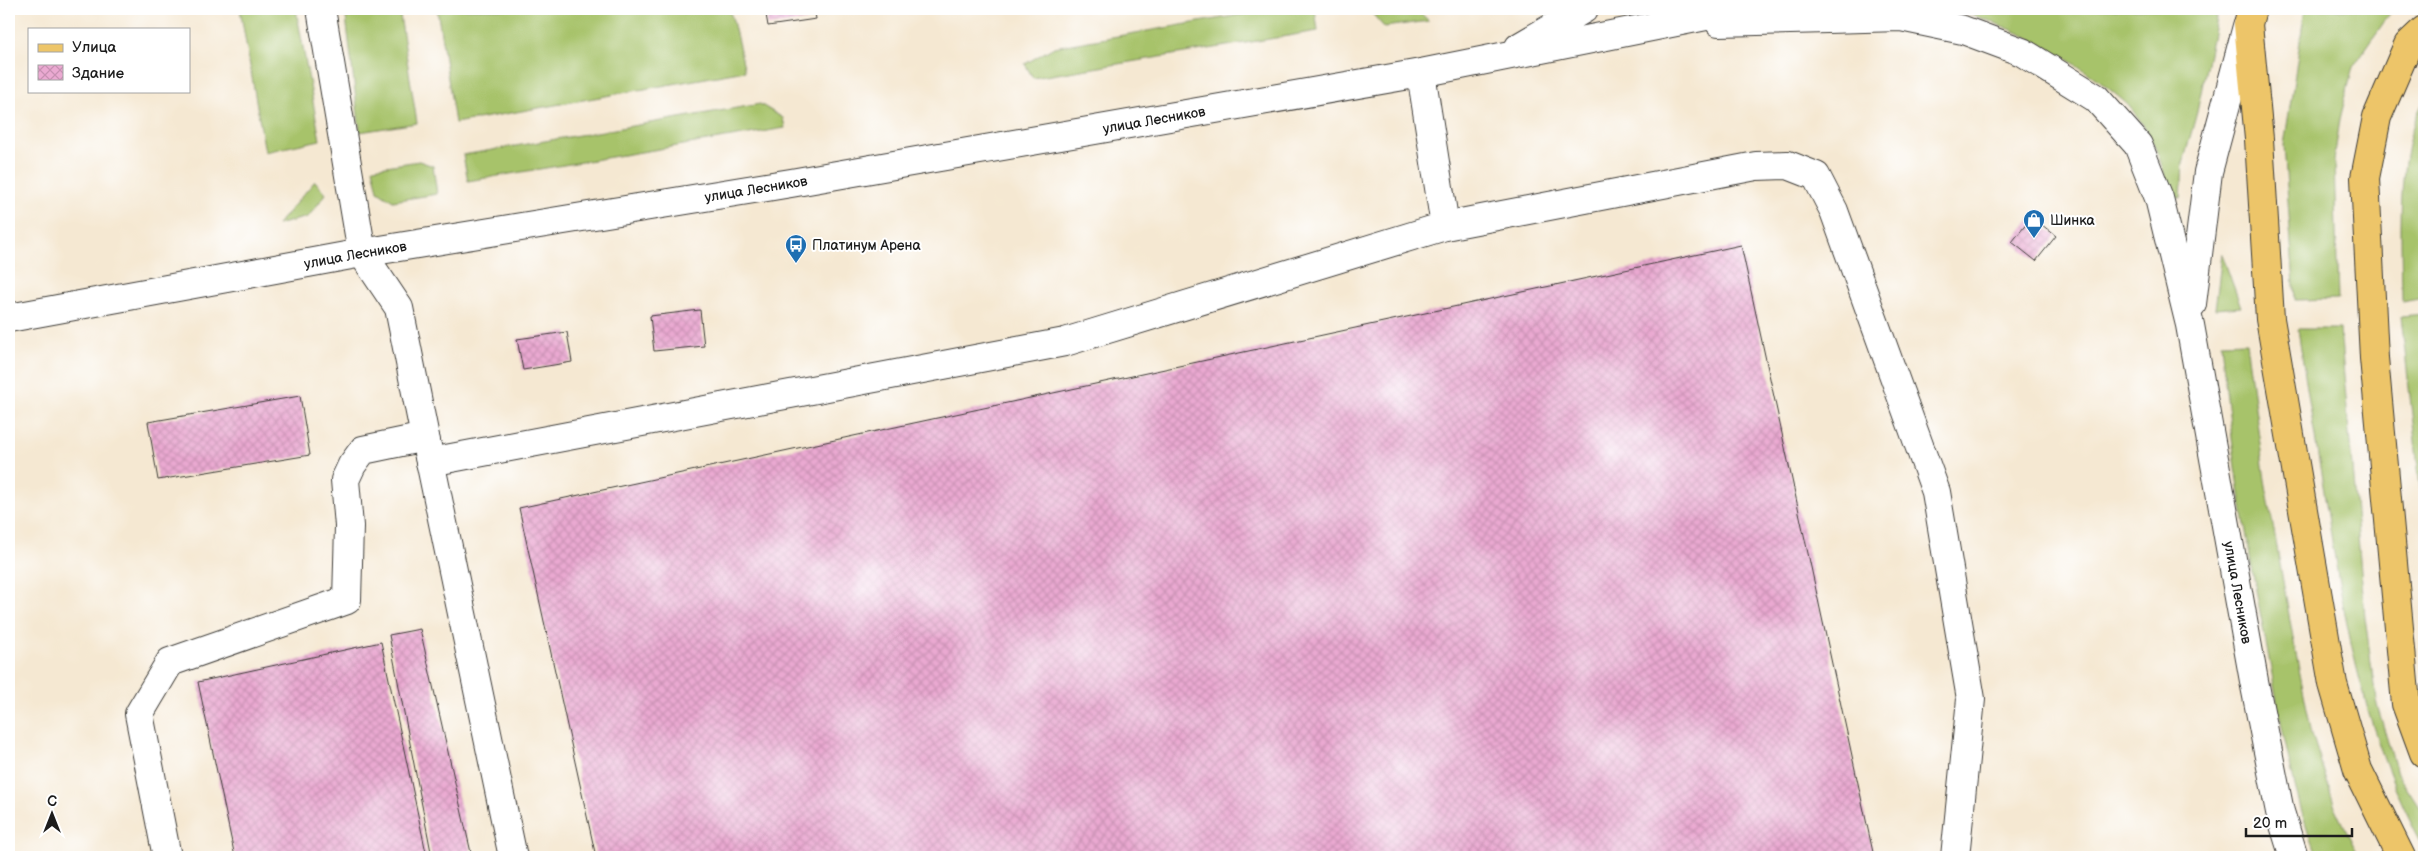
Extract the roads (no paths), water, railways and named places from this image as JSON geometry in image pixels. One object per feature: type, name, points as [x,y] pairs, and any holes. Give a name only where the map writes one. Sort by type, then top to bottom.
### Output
[{"type":"main road","points":[[2250,16],[2270,319],[2333,684],[2358,770],[2401,857]]},
{"type":"main road","points":[[2424,30],[2408,45],[2377,117],[2365,178],[2374,358],[2406,704],[2424,754]]},
{"type":"street","points":[[321,9],[362,253],[399,308],[512,857]]},
{"type":"street","points":[[1501,58],[1584,9]]},
{"type":"street","points":[[1674,24],[1742,9]]},
{"type":"street","points":[[1674,24],[1901,16],[1963,30],[2022,52],[2096,98],[2138,145],[2159,198],[2190,325]]},
{"type":"street","points":[[2190,325],[2208,172],[2250,16]]},
{"type":"street","name":"улица Лесников","points":[[9,318],[362,253],[791,183],[1421,73],[1674,24]]},
{"type":"street","points":[[1421,73],[1445,226]]},
{"type":"street","points":[[167,857],[139,714],[170,662],[347,600],[349,526],[345,480],[352,464],[363,450],[428,450],[1065,342],[1445,226],[1756,166],[1788,165],[1816,176],[1834,211],[1936,492],[1971,699],[1955,857]]},
{"type":"street","name":"улица Лесников","points":[[2190,325],[2254,681],[2280,812],[2294,857]]},
{"type":"place","name":"Шинка","points":[[2034,239]]},
{"type":"place","name":"Платинум Арена","points":[[796,264]]}]
